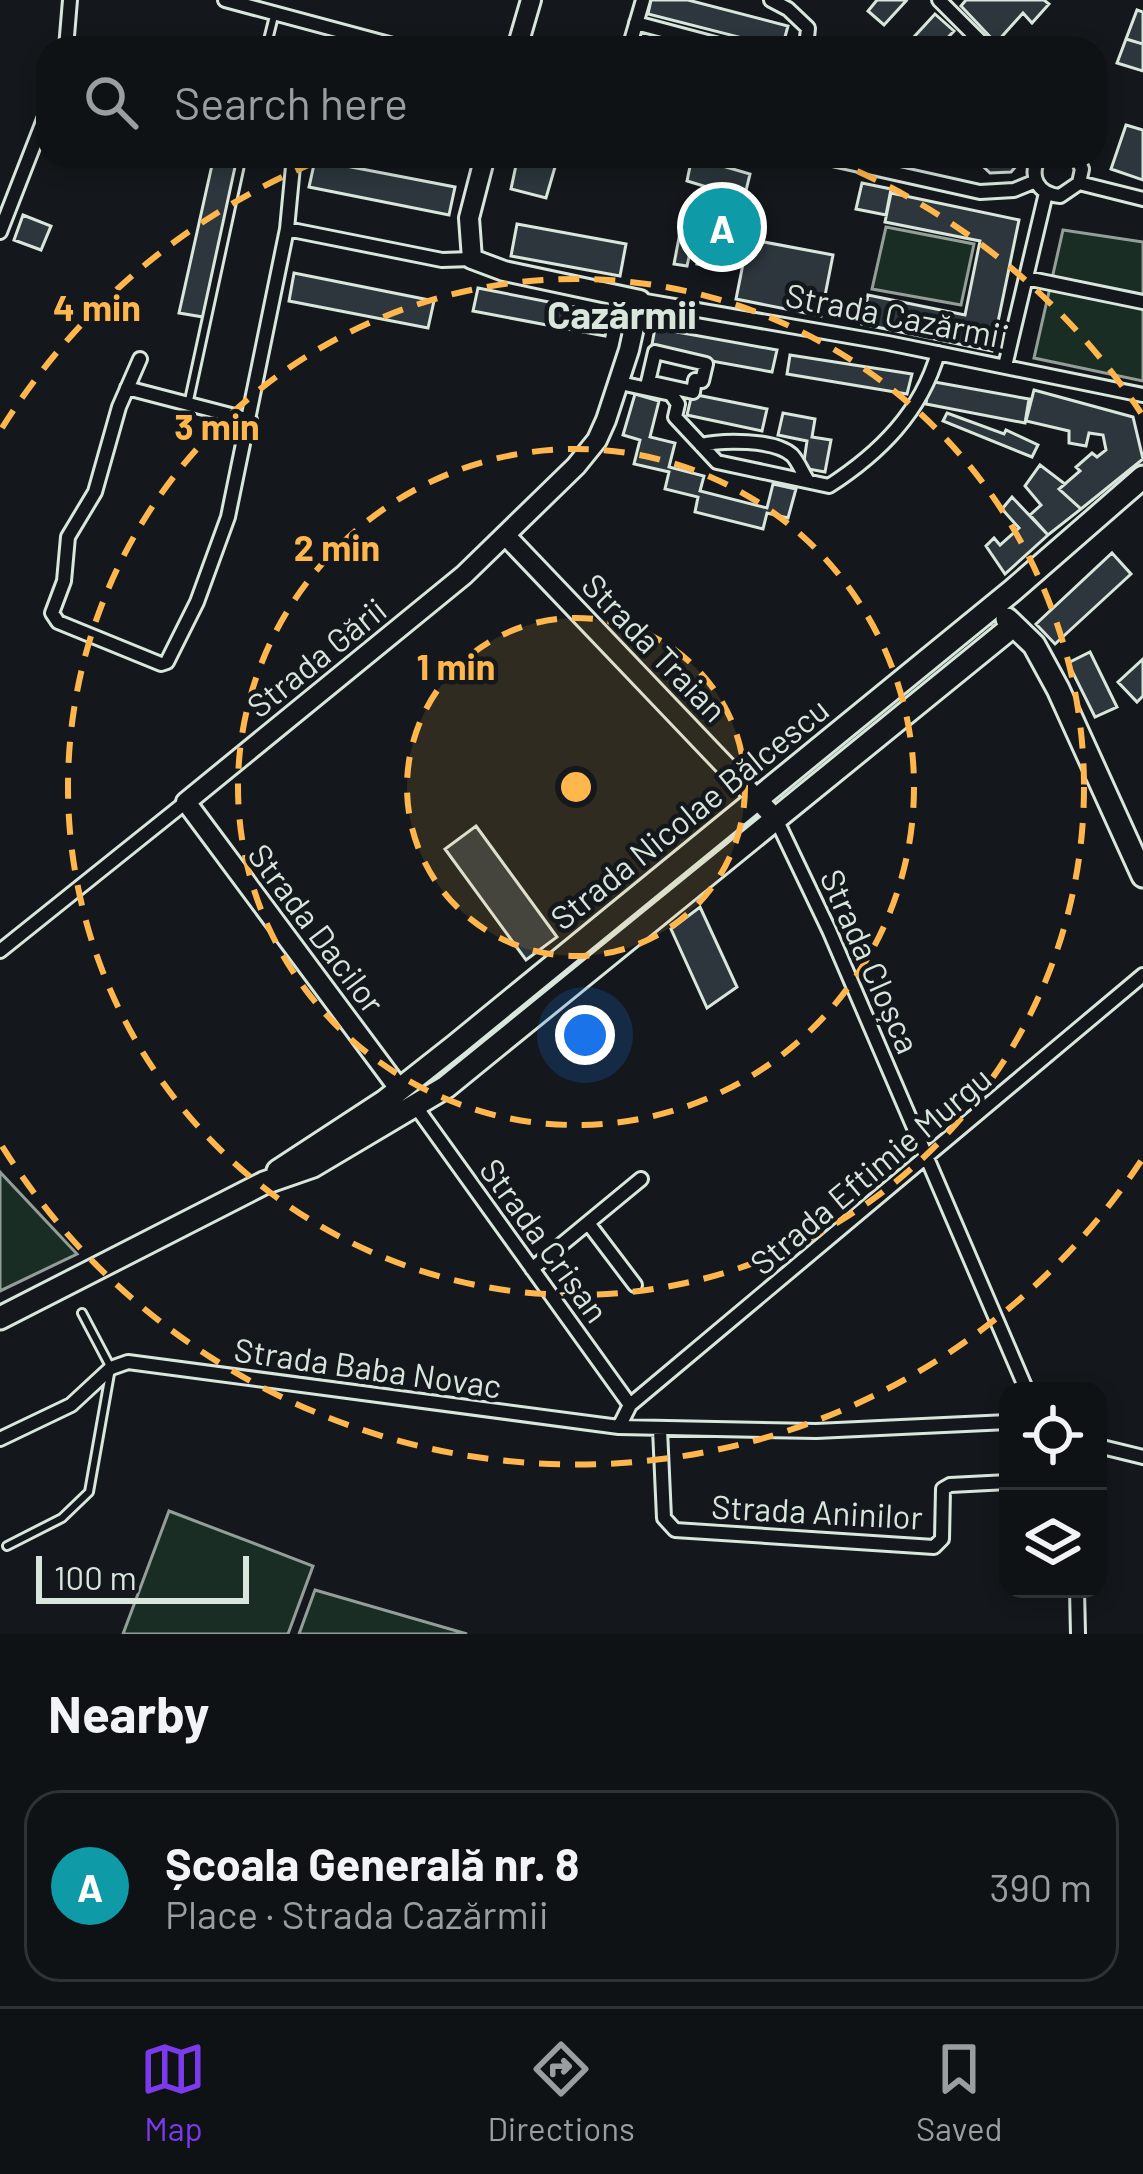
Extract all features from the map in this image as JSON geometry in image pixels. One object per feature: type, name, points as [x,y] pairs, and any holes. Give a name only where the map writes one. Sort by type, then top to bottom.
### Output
[{"type":"main road","name":"Strada Nicolae Bălcescu","points":[[0,1318],[264,1183],[313,1166],[408,1098],[1143,477]]},
{"type":"main road","points":[[996,604],[1034,645],[1058,689],[1143,875]]},
{"type":"main road","name":"Strada Nicolae Bălcescu","points":[[408,1098],[508,1039],[1013,626]]},
{"type":"street","points":[[67,36],[70,0]]},
{"type":"street","points":[[225,0],[361,36]]},
{"type":"street","points":[[520,36],[531,0]]},
{"type":"street","points":[[632,36],[643,0]]},
{"type":"street","points":[[771,0],[808,28],[807,36]]},
{"type":"street","points":[[948,3],[977,36]]},
{"type":"street","points":[[636,23],[685,36]]},
{"type":"street","points":[[0,232],[36,140]]},
{"type":"street","points":[[140,358],[94,492],[68,537],[64,581],[52,613],[58,622],[154,664],[167,662],[174,653],[228,517],[287,229],[293,168]]},
{"type":"street","points":[[472,259],[469,218],[482,168]]},
{"type":"street","points":[[873,168],[980,192],[1041,187],[1060,196],[1079,183],[1081,168]]},
{"type":"street","points":[[1005,366],[1041,187],[1036,168]]},
{"type":"street","points":[[1079,183],[1143,199]]},
{"type":"street","name":"Strada Cazărmii","points":[[287,229],[442,260],[472,259],[504,271],[640,300],[1140,394]]},
{"type":"street","points":[[1026,278],[1143,302]]},
{"type":"street","name":"Strada Gării","points":[[0,951],[507,537],[597,440],[620,382],[640,300]]},
{"type":"street","points":[[655,352],[706,364],[693,392],[648,382],[655,352]]},
{"type":"street","points":[[620,382],[671,394],[678,404],[676,417],[717,463],[829,486],[892,434],[921,399],[938,353]]},
{"type":"street","points":[[1140,394],[1143,376]]},
{"type":"street","points":[[128,388],[250,420]]},
{"type":"street","points":[[701,445],[725,439],[780,449],[791,455],[808,482]]},
{"type":"street","name":"Strada Traian","points":[[507,537],[776,819]]},
{"type":"street","name":"Strada Dacilor","points":[[186,802],[408,1098]]},
{"type":"street","name":"Strada Cloșca","points":[[776,819],[830,929],[1023,1382]]},
{"type":"street","name":"Strada Eftimie Murgu","points":[[630,1405],[1143,975]]},
{"type":"street","name":"Strada Crișan","points":[[408,1098],[630,1405]]},
{"type":"street","points":[[532,1270],[641,1179]]},
{"type":"street","points":[[588,1222],[635,1285]]},
{"type":"street","name":"Strada Baba Novac","points":[[110,1368],[128,1362],[619,1427],[816,1431],[999,1422]]},
{"type":"street","points":[[0,1439],[70,1405],[110,1368]]},
{"type":"street","points":[[619,1427],[630,1405]]},
{"type":"street","name":"Strada Aninilor","points":[[660,1429],[664,1518],[675,1530],[934,1547],[942,1539],[943,1489],[999,1482]]},
{"type":"street","points":[[1107,1448],[1143,1457]]},
{"type":"street","points":[[1077,1598],[1078,1634]]},
{"type":"lane","points":[[269,36],[274,12]]},
{"type":"lane","points":[[188,405],[239,168]]},
{"type":"lane","points":[[7,1546],[62,1518],[89,1492],[110,1368],[82,1313]]},
{"type":"green space","points":[[886,227],[974,244],[961,305],[872,289]]},
{"type":"green space","points":[[1063,230],[1143,242],[1143,381],[1034,358]]},
{"type":"green space","points":[[987,623],[993,630],[783,798],[780,794]]},
{"type":"green space","points":[[750,821],[750,828],[421,1093],[415,1092]]},
{"type":"green space","points":[[0,1172],[77,1254],[0,1291]]},
{"type":"green space","points":[[169,1511],[313,1566],[288,1634],[123,1634]]},
{"type":"green space","points":[[315,1590],[467,1634],[299,1634]]},
{"type":"building","points":[[651,0],[688,0],[788,26],[785,36],[735,36],[648,14]]},
{"type":"building","points":[[877,0],[906,1],[884,25],[868,11]]},
{"type":"building","points":[[966,0],[1044,0],[1049,4],[1032,23],[1023,13],[1002,36],[989,36],[961,6]]},
{"type":"building","points":[[1137,10],[1143,12],[1143,44],[1126,39]]},
{"type":"building","points":[[935,14],[954,31],[949,36],[915,36]]},
{"type":"building","points":[[1126,39],[1143,44],[1143,71],[1117,63]]},
{"type":"building","points":[[1126,125],[1143,130],[1143,180],[1111,169]]},
{"type":"building","points":[[211,168],[236,168],[203,317],[179,313]]},
{"type":"building","points":[[313,168],[356,168],[455,187],[449,215],[309,187]]},
{"type":"building","points":[[515,168],[555,168],[546,198],[511,189]]},
{"type":"building","points":[[690,168],[730,168],[750,174],[727,269],[697,264],[717,190],[687,181]]},
{"type":"building","points":[[985,168],[1014,168],[1011,172],[990,173]]},
{"type":"building","points":[[862,183],[891,189],[886,215],[856,209]]},
{"type":"building","points":[[891,193],[1019,220],[992,351],[862,324],[868,295],[965,315],[980,241],[885,222]]},
{"type":"building","points":[[23,215],[51,226],[41,250],[14,240]]},
{"type":"building","points":[[683,217],[705,225],[702,240],[693,239],[687,266],[674,264]]},
{"type":"building","points":[[517,224],[626,244],[620,276],[511,256]]},
{"type":"building","points":[[748,239],[833,255],[821,316],[736,299]]},
{"type":"building","points":[[294,273],[434,301],[428,328],[289,301]]},
{"type":"building","points":[[478,288],[610,314],[605,336],[473,311]]},
{"type":"building","points":[[655,328],[777,350],[772,372],[651,350]]},
{"type":"building","points":[[790,355],[912,374],[907,394],[787,374]]},
{"type":"building","points":[[929,381],[1029,399],[1025,423],[926,404]]},
{"type":"building","points":[[1034,390],[1133,417],[1143,459],[1081,509],[1059,489],[1092,453],[1097,457],[1106,450],[1103,435],[1089,433],[1086,446],[1069,443],[1069,431],[1026,421]]},
{"type":"building","points":[[635,394],[659,401],[650,437],[675,443],[669,467],[704,476],[700,491],[767,508],[773,484],[796,489],[788,518],[767,513],[763,529],[695,512],[698,497],[665,489],[669,472],[634,464],[640,440],[623,435]]},
{"type":"building","points":[[692,394],[767,409],[762,431],[687,415]]},
{"type":"building","points":[[783,413],[815,419],[812,437],[831,440],[825,472],[803,468],[807,441],[778,435]]},
{"type":"building","points":[[947,413],[1038,445],[1032,457],[943,421]]},
{"type":"building","points":[[1040,465],[1065,484],[1059,489],[1081,509],[1048,535],[1030,515],[1041,505],[1025,486]]},
{"type":"building","points":[[1012,497],[1048,535],[1005,574],[986,546],[994,538],[1000,545],[1019,528],[1002,509]]},
{"type":"building","points":[[1112,553],[1131,574],[1055,644],[1036,624]]},
{"type":"building","points":[[1090,652],[1117,707],[1095,717],[1068,663]]},
{"type":"building","points":[[1143,659],[1143,696],[1137,702],[1118,682]]},
{"type":"building","points":[[476,826],[557,937],[526,960],[445,849]]},
{"type":"building","points":[[700,907],[737,987],[707,1008],[671,929]]},
{"type":"place","name":"Școala Generală nr. 8","points":[[722,227]]},
{"type":"district","name":"Cazărmii","points":[[622,313]]}]
